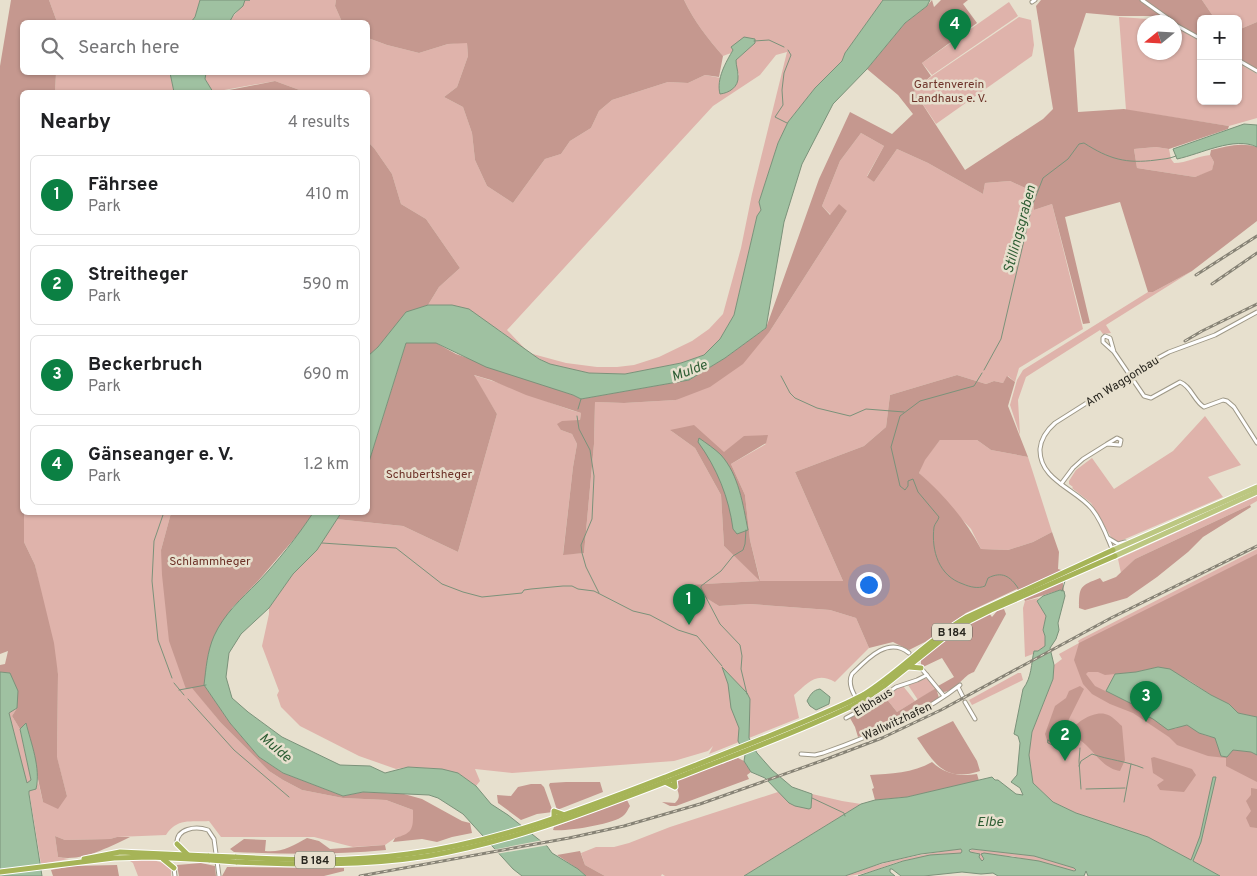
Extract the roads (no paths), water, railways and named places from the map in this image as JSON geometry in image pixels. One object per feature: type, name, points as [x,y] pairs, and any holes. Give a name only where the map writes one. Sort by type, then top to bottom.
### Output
[{"type":"highway","name":"B 184","points":[[864,697],[959,622],[982,609],[1020,595],[1114,553]]},
{"type":"highway","name":"B 184","points":[[79,862],[113,852],[326,865],[430,853],[479,843],[538,827],[759,743],[851,704],[908,667],[965,623],[1020,595]]},
{"type":"highway","points":[[909,660],[909,653],[918,653]]},
{"type":"highway","points":[[908,667],[921,668],[917,659]]},
{"type":"highway","name":"B 184","points":[[646,787],[665,782],[735,752]]},
{"type":"highway","name":"B 184","points":[[538,827],[554,819],[554,811],[565,815],[609,801]]},
{"type":"highway","points":[[177,844],[187,854]]},
{"type":"highway","points":[[174,868],[177,844]]},
{"type":"highway","name":"B 184","points":[[0,872],[125,857],[163,858],[187,854],[209,858]]},
{"type":"highway","points":[[163,858],[174,868]]},
{"type":"main road","name":"B 184","points":[[1114,553],[1129,543],[1257,487]]},
{"type":"main road","name":"B 184","points":[[1114,553],[1257,492]]},
{"type":"street","points":[[1142,0],[1163,15]]},
{"type":"street","points":[[1182,28],[1197,37]]},
{"type":"street","points":[[1242,62],[1257,71]]},
{"type":"street","name":"Am Waggonbau","points":[[1114,553],[1108,537],[1093,510],[1081,498],[1050,475],[1042,460],[1040,446],[1044,435],[1056,423],[1166,354],[1211,336],[1257,312]]},
{"type":"street","points":[[1114,352],[1110,338],[1105,336],[1103,341],[1114,352],[1142,394],[1146,397],[1155,396],[1180,382],[1185,384],[1200,405],[1204,407],[1228,400],[1257,443]]},
{"type":"street","points":[[1061,484],[1076,465],[1107,444]]},
{"type":"street","points":[[1108,537],[1119,544],[1129,543]]},
{"type":"street","points":[[863,710],[850,686],[849,679],[853,672],[879,651],[888,647],[899,647],[909,653]]},
{"type":"street","points":[[921,668],[944,696]]},
{"type":"street","name":"Elbhaus","points":[[846,718],[863,710],[896,687],[917,680],[926,674]]},
{"type":"street","name":"Wallwitzhafen","points":[[801,754],[815,755],[830,750],[923,711],[959,686],[963,697]]},
{"type":"street","points":[[965,702],[975,719]]},
{"type":"street","points":[[177,844],[178,835],[183,830],[206,829],[210,831],[214,839],[219,876]]},
{"type":"street","points":[[174,868],[175,876]]},
{"type":"water","points":[[200,0],[245,0],[243,6],[231,20],[193,20]]},
{"type":"water","name":"Mulde","points":[[883,0],[930,0],[927,6],[905,23],[867,69],[833,104],[802,164],[784,222],[766,328],[725,358],[689,380],[581,399],[486,367],[436,343],[406,343],[370,459],[370,354],[406,312],[428,305],[452,305],[469,309],[539,359],[550,364],[589,373],[625,374],[681,363],[704,355],[720,339],[734,315],[757,216],[761,210],[759,202],[778,143],[788,122],[815,88],[842,61],[845,53]]},
{"type":"water","points":[[744,37],[755,39],[755,43],[736,60],[738,80],[735,86],[730,91],[720,94],[719,82],[733,50],[731,47]]},
{"type":"water","points":[[170,75],[206,75],[205,79],[212,90],[174,90]]},
{"type":"water","points":[[1244,124],[1257,125],[1257,147],[1248,144],[1228,145],[1177,159],[1173,149]]},
{"type":"water","points":[[699,438],[721,455],[732,472],[739,491],[748,530],[737,534],[733,529],[729,506],[721,484],[711,462],[698,442]]},
{"type":"water","name":"Mulde","points":[[312,515],[340,515],[317,550],[293,574],[269,608],[241,634],[229,653],[226,677],[232,698],[282,737],[340,765],[370,766],[385,773],[408,767],[442,769],[458,773],[476,786],[491,804],[547,846],[552,853],[586,876],[522,876],[513,869],[463,814],[438,798],[429,795],[363,792],[343,796],[283,773],[259,757],[230,723],[204,685],[208,654],[218,628],[228,614],[294,540]]},
{"type":"water","name":"Elbe","points":[[1060,590],[1064,591],[1065,596],[1058,623],[1059,630],[1050,648],[1054,665],[1053,679],[1032,732],[1029,755],[1033,783],[1053,802],[1076,813],[1148,837],[1191,860],[1200,836],[1213,777],[1216,777],[1201,842],[1193,861],[1220,876],[1088,876],[1086,871],[1084,876],[998,876],[993,873],[962,872],[924,876],[901,876],[890,869],[890,872],[895,876],[858,876],[903,861],[930,855],[961,853],[961,849],[921,854],[882,863],[845,876],[744,876],[861,804],[875,800],[907,797],[992,777],[1016,794],[1023,795],[1020,788],[1011,782],[1017,775],[1020,743],[1018,736],[1014,734],[1023,689],[1030,675],[1034,651],[1038,651],[1045,646],[1043,630],[1046,616],[1037,601],[1043,596]],"holes":[[[969,850],[1034,856],[1076,870],[1039,861],[984,853],[981,854],[984,859],[982,861],[979,857],[980,854],[970,852]]]},
{"type":"water","points":[[722,667],[747,693],[750,699],[749,738],[757,753],[772,770],[792,787],[812,794],[811,808],[795,806],[789,803],[765,778],[751,772],[744,761],[745,755],[738,741],[739,728],[731,708],[728,684]]},
{"type":"water","points":[[1158,667],[1170,669],[1229,704],[1238,713],[1257,717],[1257,755],[1251,752],[1233,750],[1227,757],[1221,756],[1215,738],[1199,733],[1187,725],[1168,730],[1143,714],[1132,704],[1106,691],[1115,674]]},
{"type":"water","points":[[0,672],[10,673],[18,691],[17,708],[9,713],[27,783],[31,780],[20,729],[26,723],[35,756],[36,789],[29,791],[29,794],[42,876],[0,876]]},
{"type":"water","points":[[820,689],[830,697],[829,704],[816,710],[807,701],[815,690]]},
{"type":"waterway","points":[[754,41],[769,40],[784,47]]},
{"type":"waterway","points":[[787,123],[775,117],[783,105],[784,73],[791,55],[788,50]]},
{"type":"waterway","name":"Stillingsgraben","points":[[984,370],[1001,339],[1032,206],[1043,178],[1068,159],[1079,144],[1084,143],[1102,153],[1127,161],[1166,159],[1176,156]]},
{"type":"waterway","points":[[982,373],[974,386],[920,401],[900,416],[891,447],[900,486],[905,490],[908,486],[908,481],[913,479],[918,492],[939,517],[934,527],[933,536],[938,562],[942,569],[955,580],[971,587],[985,586],[988,578],[1002,575],[1012,580],[1018,588]]},
{"type":"waterway","points":[[781,376],[790,393],[795,398],[817,408],[850,416],[866,409],[904,412]]},
{"type":"waterway","points":[[578,409],[581,399]]},
{"type":"waterway","points":[[577,416],[579,429],[590,450],[594,476],[592,519],[581,545],[586,567],[599,593]]},
{"type":"waterway","points":[[163,515],[154,541],[152,581],[158,640],[172,678]]},
{"type":"waterway","points":[[746,530],[743,550],[733,556],[721,571],[701,586],[701,588],[720,624],[740,645],[742,656],[741,669],[747,694]]},
{"type":"waterway","points":[[322,543],[396,548],[442,584],[482,597],[563,586],[594,591],[633,611],[650,615],[678,630],[697,636],[722,666]]},
{"type":"waterway","points":[[1062,591],[1065,581]]},
{"type":"waterway","points":[[174,683],[184,695]]},
{"type":"waterway","points":[[179,690],[206,685]]},
{"type":"waterway","points":[[188,699],[234,750],[289,797]]},
{"type":"waterway","points":[[1048,740],[1059,748],[1048,743],[1048,740]]},
{"type":"waterway","points":[[1080,748],[1081,789]]},
{"type":"waterway","points":[[1079,766],[1081,761],[1092,754],[1143,768]]},
{"type":"waterway","points":[[1124,802],[1131,764]]},
{"type":"waterway","points":[[1086,789],[1125,788]]},
{"type":"waterway","points":[[812,798],[844,813],[845,816]]},
{"type":"railway","points":[[1196,275],[1257,236]]},
{"type":"railway","points":[[1212,284],[1257,253]]},
{"type":"railway","points":[[1185,341],[1257,304]]},
{"type":"railway","points":[[360,876],[569,838],[624,826],[700,804],[824,760],[882,738],[941,710],[1111,618],[1257,546]]},
{"type":"place","name":"Gänseanger e. V.","points":[[955,50]]},
{"type":"place","name":"Fährsee","points":[[689,625]]},
{"type":"place","name":"Beckerbruch","points":[[1146,722]]},
{"type":"place","name":"Streitheger","points":[[1065,761]]},
{"type":"park label","name":"Gartenverein Landhaus e. V.","points":[[949,91]]},
{"type":"park label","name":"Schubertsheger","points":[[429,474]]},
{"type":"park label","name":"Schlammheger","points":[[210,561]]}]
